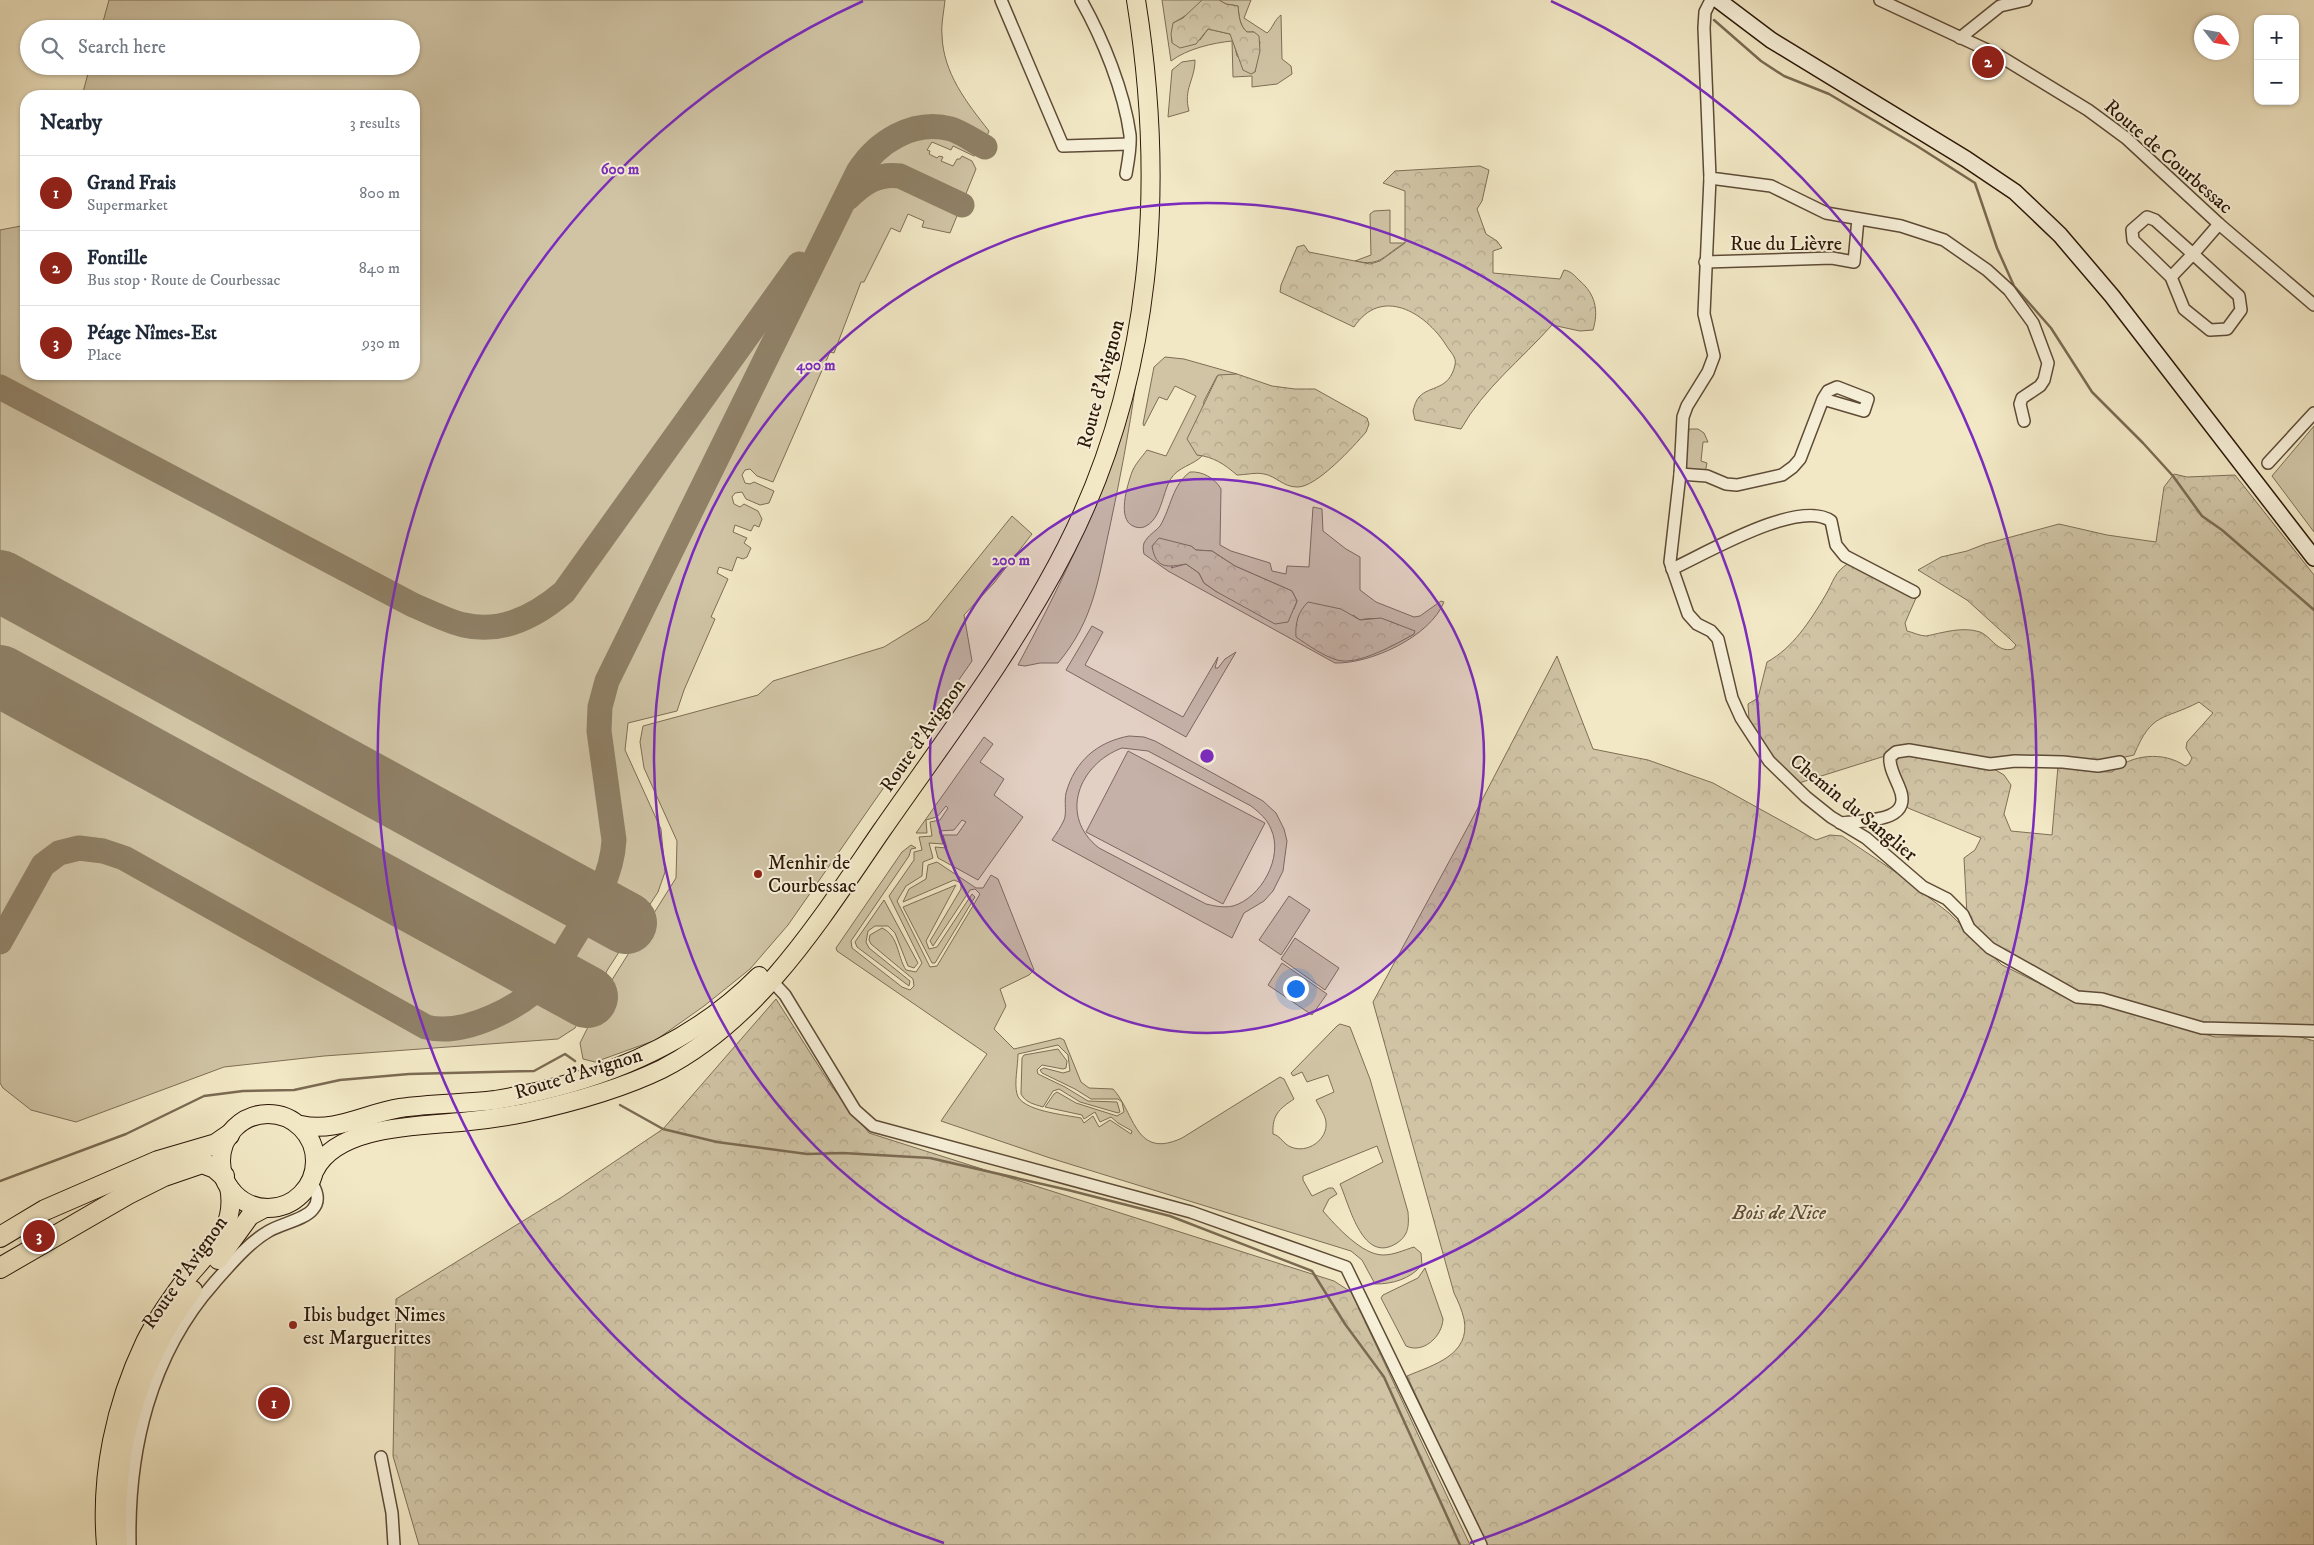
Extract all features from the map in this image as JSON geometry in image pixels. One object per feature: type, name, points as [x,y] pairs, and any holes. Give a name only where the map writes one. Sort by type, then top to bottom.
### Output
[{"type":"highway","points":[[0,1237],[27,1219],[54,1206],[158,1161],[216,1144],[229,1134]]},
{"type":"highway","points":[[0,1268],[128,1194],[164,1176],[202,1163],[215,1168],[226,1181]]},
{"type":"main road","name":"Route d'Avignon","points":[[300,1125],[330,1127],[372,1114],[402,1108],[503,1098],[564,1084],[625,1064],[676,1040],[724,1008],[746,989],[771,962],[817,904],[980,672],[1020,608],[1056,542],[1090,460],[1125,337],[1138,251],[1141,192],[1140,130],[1134,55],[1124,0]]},
{"type":"main road","name":"Route d'Avignon","points":[[313,1176],[320,1159],[334,1148],[369,1134],[403,1127],[491,1119],[582,1098],[644,1077],[703,1044],[740,1012],[771,980],[814,927],[854,872],[1008,648],[1064,553],[1095,480],[1115,422],[1132,362],[1147,275],[1151,198],[1151,124],[1143,44],[1136,0]]},
{"type":"main road","points":[[263,1113],[289,1118],[300,1125],[314,1146],[316,1158],[313,1176],[302,1194],[292,1202],[280,1207],[265,1208],[244,1202],[226,1181],[221,1159],[229,1134],[238,1124],[250,1117],[263,1113]]},
{"type":"main road","name":"Route d'Avignon","points":[[106,1545],[104,1507],[107,1472],[118,1416],[127,1386],[146,1341],[163,1312],[224,1232],[232,1209],[226,1181]]},
{"type":"main road","name":"Route d'Avignon","points":[[118,1545],[117,1502],[123,1449],[131,1414],[148,1364],[165,1332],[192,1292],[227,1250],[250,1216],[265,1208]]},
{"type":"street","points":[[1001,0],[1063,146],[1129,144]]},
{"type":"street","points":[[1081,0],[1109,57],[1124,109],[1130,136],[1126,174]]},
{"type":"street","name":"Chemin du Sanglier","points":[[1712,0],[1705,12],[1704,28],[1710,178],[1704,314],[1714,356],[1708,372],[1682,417],[1680,474],[1670,562],[1688,614],[1697,624],[1711,632],[1718,639],[1732,698],[1741,718],[1765,756],[1806,797],[1840,823],[1866,838],[1923,887],[1947,900],[1963,915],[1969,928],[1990,948],[2077,997],[2102,999],[2202,1028],[2314,1031]]},
{"type":"street","points":[[1718,0],[1771,40],[1966,160],[2015,192],[2028,204],[2060,235],[2112,296],[2314,558]]},
{"type":"street","name":"Route de Courbessac","points":[[1880,0],[1998,55],[2088,110],[2126,138],[2219,224],[2314,305]]},
{"type":"street","points":[[1960,38],[2000,6],[2026,0]]},
{"type":"street","points":[[1710,178],[1771,186],[1826,213],[1901,226],[1944,240],[1986,270],[2020,302],[2033,323],[2048,363],[2044,380],[2040,386],[2022,398],[2020,404],[2024,421]]},
{"type":"street","points":[[2147,217],[2155,220],[2239,296],[2242,310],[2227,329],[2210,330],[2184,309],[2171,277],[2133,240],[2132,230],[2147,217]]},
{"type":"street","name":"Rue du Lièvre","points":[[1705,262],[1832,258],[1854,262],[1858,219]]},
{"type":"street","points":[[2171,277],[2219,224]]},
{"type":"street","points":[[1680,474],[1707,476],[1726,484],[1737,485],[1782,475],[1800,459],[1823,399]]},
{"type":"street","points":[[2268,463],[2314,413]]},
{"type":"street","points":[[1672,569],[1742,534],[1782,520],[1819,515],[1831,520],[1836,545],[1845,556],[1914,592]]},
{"type":"street","points":[[1840,823],[1893,815],[1904,804],[1904,797],[1890,764],[1890,757],[1896,752],[1909,750],[1990,764],[2015,761],[2063,762],[2098,766],[2120,762]]},
{"type":"street","points":[[771,980],[785,995],[855,1110],[873,1126],[1191,1212],[1346,1267],[1481,1545]]},
{"type":"street","points":[[130,1545],[130,1489],[138,1437],[155,1383],[173,1341],[198,1302],[243,1253],[268,1232],[314,1209],[317,1196],[313,1176]]},
{"type":"street","points":[[381,1457],[392,1513],[394,1545]]},
{"type":"green space","points":[[109,0],[945,0],[942,31],[943,49],[947,62],[958,87],[989,131],[980,154],[974,156],[953,146],[951,150],[932,142],[927,150],[930,151],[929,154],[937,158],[939,156],[943,157],[941,161],[953,166],[957,159],[960,159],[962,156],[972,161],[976,169],[950,233],[922,227],[924,221],[908,214],[900,232],[891,228],[864,282],[861,282],[834,353],[830,352],[773,482],[757,476],[750,469],[745,470],[742,475],[745,483],[750,484],[754,482],[774,491],[769,503],[760,505],[746,499],[742,492],[735,493],[732,497],[734,504],[740,507],[744,504],[758,511],[762,519],[759,527],[754,525],[751,531],[735,525],[733,532],[747,538],[744,543],[751,548],[747,557],[743,559],[737,557],[732,571],[719,567],[717,573],[728,579],[711,617],[715,619],[684,690],[677,711],[628,723],[625,750],[661,829],[665,872],[658,892],[608,969],[575,1028],[558,1039],[324,1056],[224,1067],[76,1122],[31,1110],[3,1088],[0,1083],[0,230],[20,226],[20,380],[420,380],[420,90],[84,90],[88,75],[420,75],[420,20],[103,20]]},
{"type":"green space","points":[[1162,0],[1202,0],[1189,13],[1173,23],[1200,40],[1208,29],[1230,34],[1233,38],[1237,56],[1255,72],[1260,42],[1254,32],[1247,32],[1242,26],[1238,6],[1226,4],[1219,0],[1251,0],[1244,18],[1267,33],[1281,15],[1282,59],[1291,66],[1292,74],[1277,84],[1252,87],[1252,76],[1233,77],[1232,41],[1200,47],[1184,53],[1171,61]]},
{"type":"green space","points":[[1202,0],[1219,0],[1226,4],[1238,6],[1240,20],[1244,29],[1247,32],[1254,32],[1259,36],[1260,51],[1255,72],[1251,74],[1243,70],[1230,34],[1208,29],[1196,44],[1180,48],[1172,43],[1173,23],[1183,18]]},
{"type":"green space","points":[[1195,60],[1187,97],[1189,111],[1168,117],[1172,70],[1182,62]]},
{"type":"green space","points":[[1480,166],[1489,170],[1482,201],[1477,209],[1486,234],[1497,241],[1502,248],[1493,251],[1493,273],[1560,279],[1564,270],[1569,271],[1589,291],[1594,303],[1596,316],[1593,330],[1580,331],[1552,325],[1492,387],[1470,414],[1461,429],[1415,420],[1413,411],[1418,398],[1423,393],[1444,383],[1452,373],[1455,365],[1454,357],[1427,322],[1402,308],[1389,306],[1377,308],[1365,315],[1354,327],[1280,292],[1281,285],[1297,247],[1304,245],[1309,252],[1370,264],[1380,261],[1405,243],[1405,191],[1383,183],[1395,171]]},
{"type":"green space","points":[[1390,210],[1390,243],[1405,243],[1377,261],[1355,261],[1371,255],[1370,214],[1374,211]]},
{"type":"green space","points":[[1165,357],[1184,359],[1237,374],[1217,376],[1204,401],[1197,455],[1203,455],[1173,475],[1167,486],[1158,513],[1150,524],[1140,528],[1128,522],[1124,510],[1126,493],[1133,469],[1147,450],[1166,456],[1196,396],[1175,386],[1167,400],[1159,397],[1144,426],[1154,367]]},
{"type":"green space","points":[[1237,374],[1272,386],[1315,389],[1367,418],[1369,424],[1366,432],[1324,474],[1305,485],[1292,487],[1261,473],[1237,475],[1209,457],[1197,455],[1187,439],[1218,375]]},
{"type":"green space","points":[[1136,383],[1110,526],[1098,582],[1087,615],[1080,631],[1058,663],[1018,665],[1046,612],[1085,530],[1121,438]]},
{"type":"green space","points":[[2314,426],[2314,532],[2272,476]]},
{"type":"green space","points":[[1689,429],[1698,429],[1704,433],[1708,442],[1703,442],[1701,461],[1707,463],[1705,473],[1684,470]]},
{"type":"green space","points":[[1190,472],[1204,474],[1212,479],[1221,489],[1220,545],[1231,551],[1270,563],[1272,571],[1286,574],[1287,566],[1309,567],[1313,507],[1322,509],[1323,531],[1346,549],[1360,557],[1360,590],[1376,602],[1414,617],[1420,616],[1441,601],[1444,602],[1437,615],[1426,626],[1413,637],[1397,646],[1365,659],[1335,663],[1168,571],[1144,554],[1144,543],[1160,526],[1175,490]],"holes":[[[1191,546],[1196,550],[1212,551],[1235,566],[1292,591],[1297,601],[1294,609],[1217,592],[1204,583],[1199,573],[1186,564],[1171,568]],[[1353,615],[1360,620],[1382,619],[1401,626],[1414,634],[1380,651],[1343,660]]]},
{"type":"green space","points":[[2174,474],[2187,477],[2235,475],[2314,575],[2314,1028],[2222,1024],[2179,1019],[2070,988],[2013,958],[1977,932],[1967,915],[1964,858],[1975,850],[1981,838],[1908,808],[1894,770],[1894,760],[1897,757],[1909,755],[1994,769],[2004,775],[2011,785],[2004,814],[2011,831],[2052,835],[2058,766],[2112,772],[2128,761],[2138,758],[2158,757],[2177,761],[2185,766],[2189,764],[2192,758],[2186,748],[2187,742],[2213,713],[2199,702],[2153,724],[2140,741],[2134,755],[2098,763],[1991,761],[1922,748],[1885,756],[1799,783],[1774,759],[1749,720],[1748,704],[1758,698],[1767,662],[1793,642],[1807,624],[1837,573],[1849,563],[1916,598],[1905,623],[1907,631],[1926,636],[1952,631],[1973,630],[1984,634],[2003,649],[2013,649],[2016,645],[1967,600],[1918,570],[1941,557],[2059,524],[2107,535],[2156,542],[2164,487]]},
{"type":"green space","points":[[1012,516],[1032,534],[994,583],[964,615],[972,661],[788,925],[750,969],[704,1006],[656,1040],[595,1062],[583,1059],[580,1043],[610,983],[676,878],[677,841],[644,768],[640,742],[643,726],[758,695],[773,681],[884,647],[928,620]]},
{"type":"green space","points":[[1159,538],[1191,546],[1196,550],[1212,551],[1235,566],[1292,591],[1297,601],[1288,622],[1275,624],[1217,592],[1204,583],[1199,573],[1186,564],[1168,566],[1160,563],[1156,559],[1152,546]]},
{"type":"green space","points":[[1308,602],[1341,609],[1360,620],[1381,618],[1415,631],[1414,634],[1377,653],[1355,660],[1337,660],[1321,653],[1296,637],[1298,618]]},
{"type":"green space","points":[[1092,626],[1103,632],[1085,665],[1183,717],[1218,657],[1215,668],[1218,668],[1225,659],[1236,652],[1186,737],[1066,670]]},
{"type":"green space","name":"Bois de Nice","points":[[1557,656],[1593,749],[1648,760],[1713,783],[1816,840],[1830,835],[1842,836],[1900,875],[1949,913],[2002,965],[2075,1001],[2104,1006],[2215,1037],[2297,1036],[2314,1041],[2314,1545],[1486,1545],[1407,1376],[1438,1363],[1456,1350],[1462,1342],[1465,1331],[1464,1319],[1454,1293],[1373,1002],[1470,823]]},
{"type":"green space","points":[[1129,736],[1144,737],[1155,741],[1263,801],[1276,813],[1284,829],[1287,841],[1283,871],[1273,891],[1264,901],[1244,913],[1232,938],[1052,840],[1064,820],[1066,793],[1075,771],[1081,762],[1097,748]],"holes":[[[1122,748],[1148,751],[1251,806],[1267,822],[1274,840],[1272,864],[1261,886],[1243,902],[1226,907],[1206,904],[1099,848],[1086,835],[1079,821],[1077,807],[1079,792],[1085,778],[1094,766]]]},
{"type":"green space","points":[[984,737],[993,744],[980,762],[1004,779],[994,795],[1023,817],[978,880],[938,858],[935,847],[947,848],[943,835],[957,835],[966,822],[962,820],[954,830],[939,831],[943,844],[929,843],[933,858],[923,862],[922,876],[906,886],[897,901],[930,967],[937,966],[980,894],[975,889],[970,890],[933,946],[930,941],[961,889],[961,883],[954,880],[903,902],[909,889],[926,879],[928,865],[937,862],[976,888],[983,888],[991,875],[998,879],[1034,970],[1029,975],[1000,989],[1006,1006],[994,1029],[1014,1049],[1060,1038],[1064,1040],[1081,1082],[1089,1088],[1113,1089],[1121,1102],[1118,1099],[1091,1099],[1042,1073],[1040,1070],[1044,1068],[1063,1073],[1070,1071],[1068,1055],[1058,1045],[1018,1054],[1016,1085],[1020,1100],[1035,1108],[1055,1114],[1081,1118],[1084,1123],[1093,1116],[1099,1127],[1110,1120],[1131,1134],[1132,1131],[1111,1117],[1100,1122],[1095,1112],[1084,1119],[1082,1115],[1045,1107],[1057,1092],[1076,1103],[1117,1116],[1124,1112],[1122,1103],[1138,1131],[1145,1138],[1154,1143],[1166,1143],[1182,1138],[1280,1077],[1284,1079],[1294,1099],[1284,1106],[1275,1117],[1273,1134],[1278,1136],[1288,1146],[1304,1149],[1320,1140],[1326,1129],[1323,1113],[1316,1100],[1334,1092],[1328,1075],[1307,1082],[1302,1072],[1293,1076],[1291,1073],[1337,1026],[1340,1024],[1350,1027],[1370,1079],[1408,1212],[1408,1225],[1404,1237],[1397,1243],[1385,1248],[1375,1246],[1367,1240],[1353,1219],[1340,1184],[1383,1162],[1377,1146],[1303,1176],[1303,1180],[1312,1196],[1333,1188],[1337,1194],[1329,1199],[1323,1211],[1342,1232],[1358,1245],[1375,1254],[1383,1255],[1414,1247],[1421,1253],[1422,1265],[1412,1274],[1401,1280],[1375,1284],[1362,1260],[1351,1251],[1050,1158],[941,1121],[987,1054],[837,951],[836,948],[902,852],[911,845],[916,848],[911,849],[909,856],[851,941],[852,948],[902,987],[910,990],[914,986],[913,979],[871,944],[869,940],[870,935],[882,928],[895,941],[906,970],[916,972],[922,963],[889,896],[914,860],[914,852],[922,850],[919,837],[932,836],[930,822],[940,820],[948,808],[946,806],[937,817],[926,820],[927,833],[916,833]]},
{"type":"green space","points":[[1128,751],[1265,823],[1223,904],[1086,832]]},
{"type":"green space","points":[[956,885],[926,941],[929,949],[937,947],[972,894],[975,897],[935,963],[932,963],[903,907]]},
{"type":"green space","points":[[1289,896],[1310,910],[1281,955],[1259,940]]},
{"type":"green space","points":[[884,900],[918,963],[914,968],[908,966],[895,933],[888,926],[875,926],[868,931],[866,942],[869,948],[910,981],[909,986],[857,947],[855,942]]},
{"type":"green space","points":[[1295,938],[1339,968],[1325,990],[1281,959]]},
{"type":"green space","points":[[1282,963],[1327,994],[1312,1015],[1268,985]]},
{"type":"green space","points":[[776,999],[832,1087],[869,1133],[1334,1281],[1351,1292],[1470,1545],[419,1545],[393,1456],[396,1299],[562,1197],[663,1129]]},
{"type":"green space","points":[[1058,1049],[1067,1061],[1066,1068],[1042,1065],[1037,1070],[1038,1074],[1088,1101],[1117,1102],[1120,1112],[1080,1102],[1059,1089],[1053,1091],[1043,1107],[1030,1103],[1025,1099],[1021,1094],[1022,1058],[1024,1055]]},
{"type":"green space","points":[[1425,1268],[1443,1319],[1442,1326],[1435,1338],[1425,1346],[1412,1348],[1406,1346],[1381,1298],[1383,1295],[1418,1278]]},
{"type":"waterway","points":[[1714,20],[1761,61],[1784,76],[1829,94],[1975,183],[1997,248],[2014,286],[2051,328],[2092,392],[2173,476],[2202,516],[2222,530],[2314,610]]},
{"type":"waterway","points":[[0,1181],[126,1134],[204,1096],[243,1091],[294,1090],[340,1080],[409,1074],[534,1071],[565,1054],[575,1061]]},
{"type":"waterway","points":[[620,1105],[663,1129],[717,1142],[807,1154],[843,1153],[930,1158],[1068,1190],[1170,1216],[1312,1271],[1345,1324],[1384,1377],[1460,1545]]},
{"type":"taxiway","points":[[0,942],[43,865],[59,853],[79,848],[103,851],[124,858],[426,1027],[441,1029],[458,1028],[475,1023],[509,1009],[538,988],[555,970],[592,908],[609,869],[614,840],[599,731],[600,707],[607,681],[858,172],[875,151],[886,143],[910,130],[923,127],[951,129],[985,147]]},
{"type":"taxiway","points":[[848,198],[871,180],[892,175],[900,176],[962,205]]},
{"type":"taxiway","points":[[0,387],[413,605],[464,625],[478,627],[505,625],[542,609],[564,592],[799,264]]},
{"type":"runway","points":[[0,581],[626,923]]},
{"type":"runway","points":[[0,676],[587,997]]},
{"type":"place","name":"Fontille","points":[[1988,62]]},
{"type":"place","name":"Menhir de Courbessac","points":[[758,874]]},
{"type":"place","name":"Péage Nîmes-Est","points":[[39,1236]]},
{"type":"place","name":"Ibis budget Nimes est Marguerittes","points":[[293,1325]]},
{"type":"place","name":"Grand Frais","points":[[274,1403]]}]
